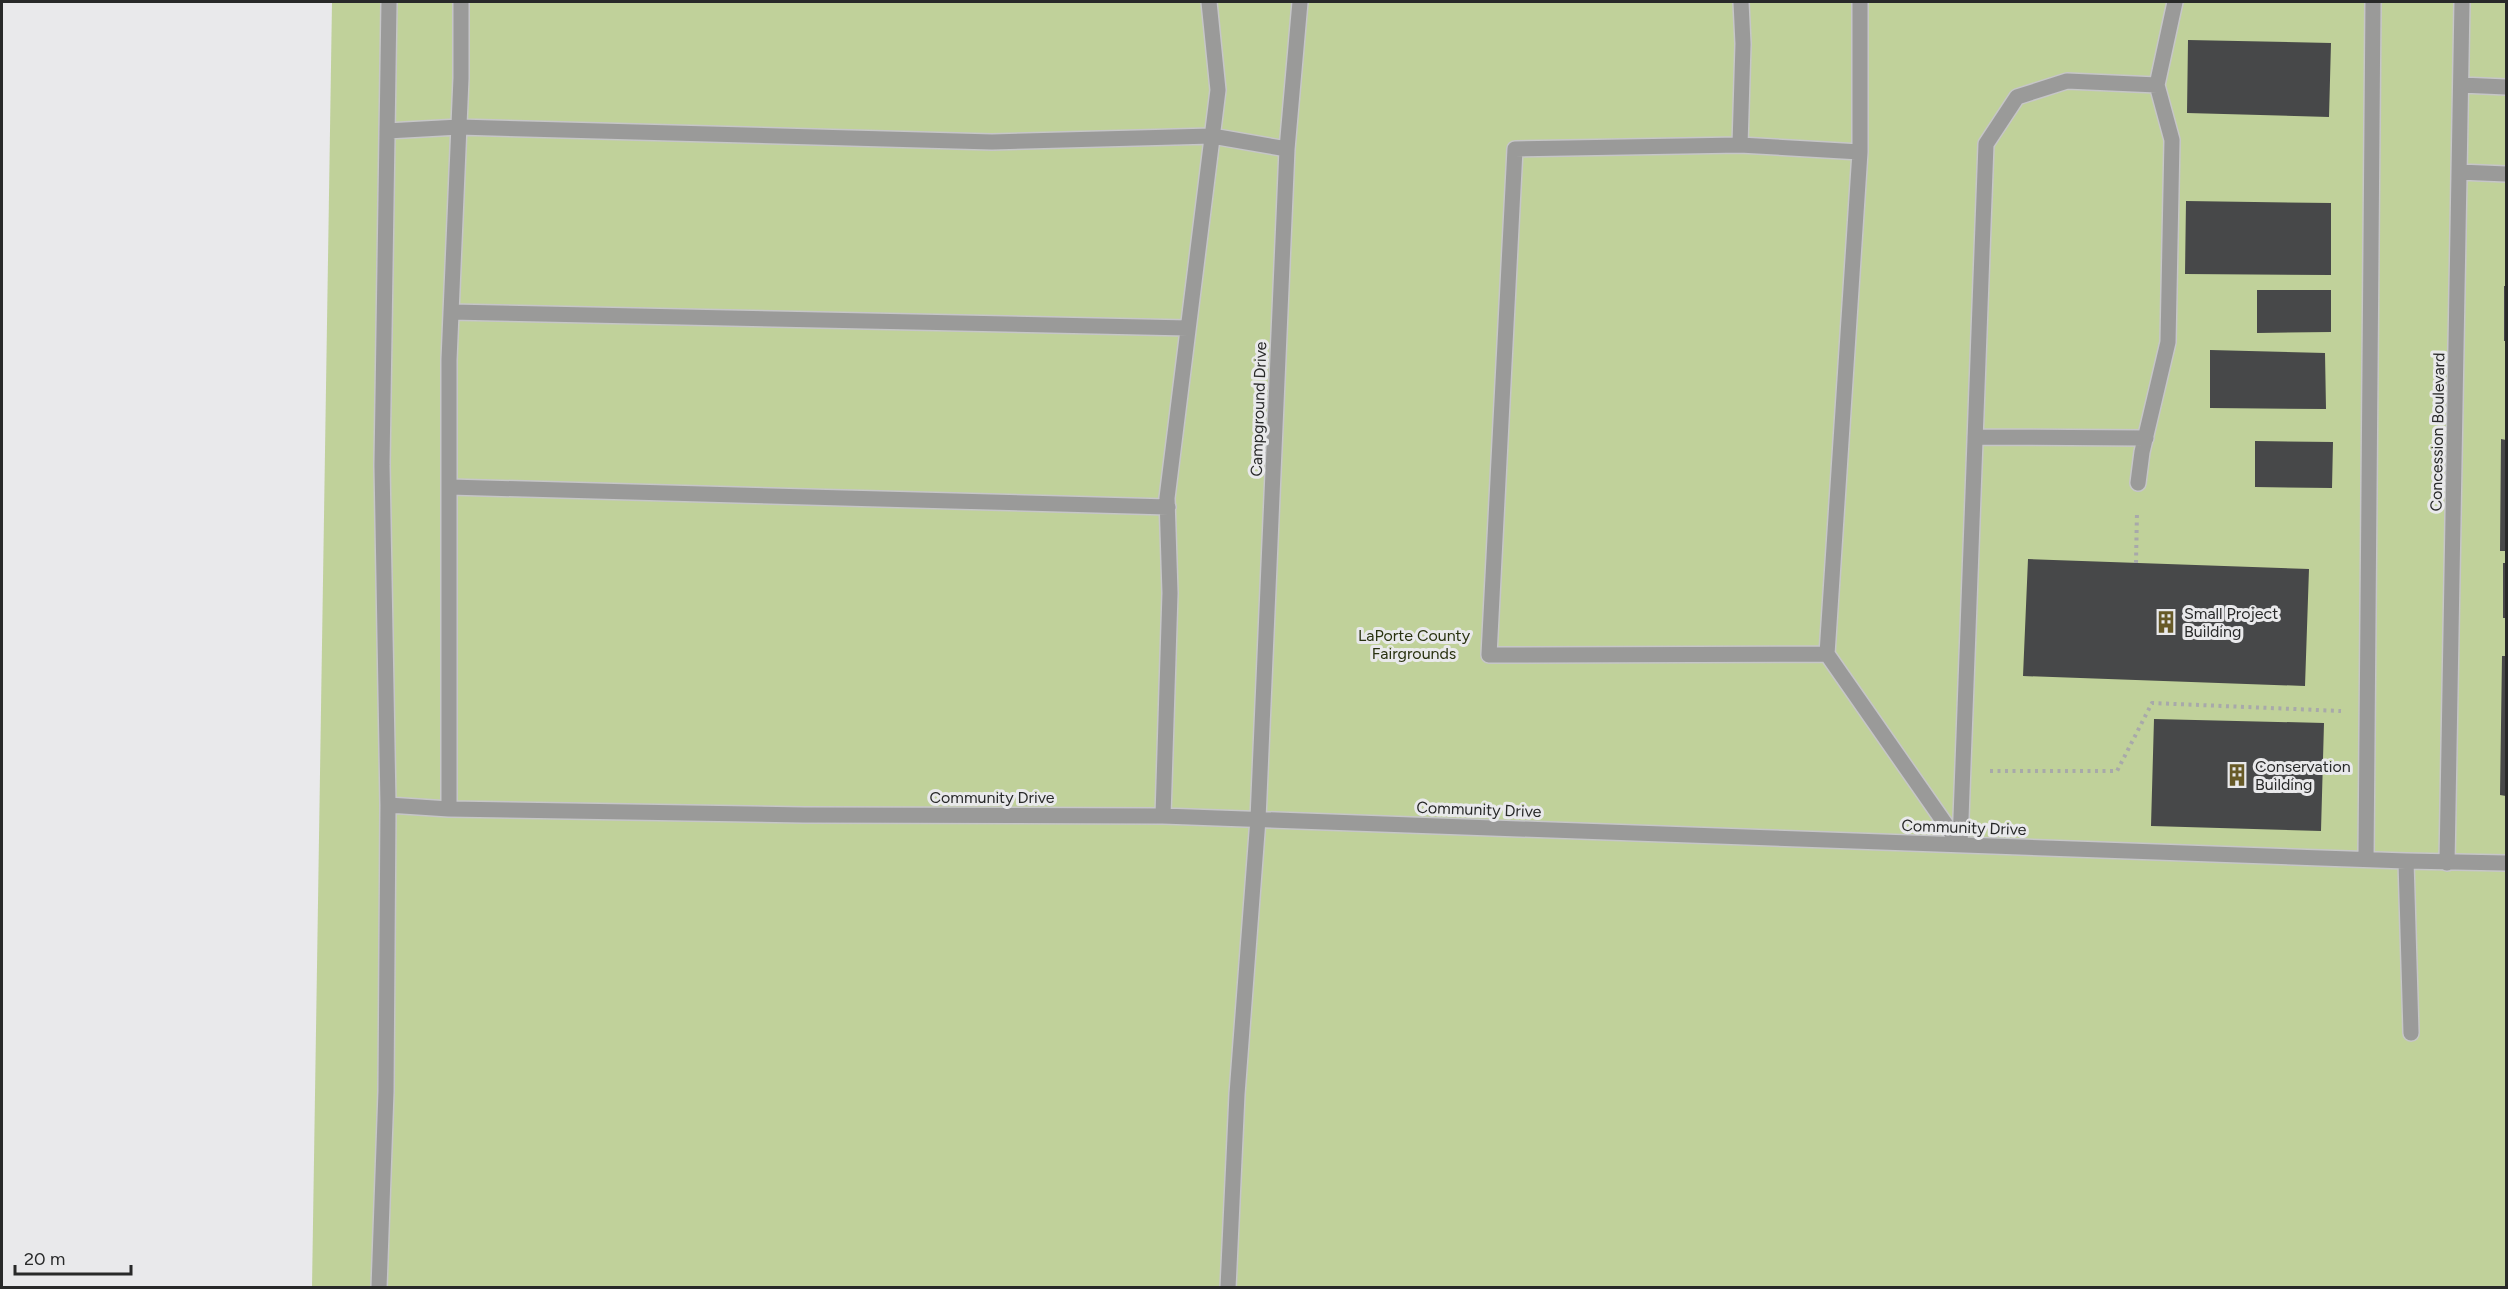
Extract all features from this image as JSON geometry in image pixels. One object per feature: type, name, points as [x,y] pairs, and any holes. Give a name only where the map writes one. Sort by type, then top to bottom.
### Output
[{"type":"lane","points":[[379,1287],[386,1091],[387,805],[382,465],[389,2]]},
{"type":"lane","points":[[449,809],[451,312],[459,127],[461,2]]},
{"type":"lane","points":[[1163,816],[1170,594],[1168,507],[1218,90],[1209,2]]},
{"type":"lane","name":"Campground Drive","points":[[1228,1287],[1237,1094],[1258,819],[1287,149],[1300,2]]},
{"type":"lane","points":[[1740,146],[1742,2]]},
{"type":"lane","points":[[1860,2],[1860,152],[1827,654],[1960,845]]},
{"type":"lane","points":[[2138,483],[2168,342],[2172,140],[2157,85],[2175,2]]},
{"type":"lane","points":[[2366,859],[2373,2]]},
{"type":"lane","name":"Concession Boulevard","points":[[2447,862],[2462,2]]},
{"type":"lane","points":[[1960,845],[1986,144],[2018,98],[2067,81],[2157,85]]},
{"type":"lane","points":[[2461,85],[2506,87]]},
{"type":"lane","points":[[387,131],[459,127],[992,142],[1212,136],[1287,149]]},
{"type":"lane","points":[[1827,654],[1489,656],[1515,149],[1740,146],[1860,152]]},
{"type":"lane","points":[[2459,172],[2506,174]]},
{"type":"lane","points":[[451,312],[1188,328]]},
{"type":"lane","points":[[1975,437],[2146,438]]},
{"type":"lane","points":[[450,487],[1168,507]]},
{"type":"lane","name":"Community Drive","points":[[387,805],[449,809],[804,815],[1163,816],[2506,863]]},
{"type":"lane","points":[[2406,861],[2411,1033]]},
{"type":"path","points":[[2136,563],[2138,483]]},
{"type":"path","points":[[1963,771],[2117,771],[2152,703],[2367,712]]},
{"type":"green space","name":"LaPorte County Fairgrounds","points":[[332,2],[2506,2],[2506,1287],[312,1288]]},
{"type":"building","points":[[2188,40],[2331,43],[2329,117],[2187,113]]},
{"type":"building","points":[[2186,201],[2331,203],[2331,275],[2185,274]]},
{"type":"building","points":[[2504,286],[2506,286],[2506,341],[2504,341]]},
{"type":"building","points":[[2257,290],[2331,290],[2331,332],[2257,333]]},
{"type":"building","points":[[2210,350],[2325,353],[2326,409],[2210,408]]},
{"type":"building","points":[[2501,439],[2506,440],[2506,551],[2500,551]]},
{"type":"building","points":[[2255,441],[2333,442],[2332,488],[2255,487]]},
{"type":"building","name":"Small Project Building","points":[[2028,559],[2309,569],[2305,686],[2023,676]]},
{"type":"building","points":[[2503,563],[2506,563],[2506,618],[2503,618]]},
{"type":"building","points":[[2502,656],[2506,656],[2506,796],[2500,795]]},
{"type":"building","name":"Conservation Building","points":[[2154,719],[2324,723],[2321,831],[2151,826]]},
{"type":"place","name":"Small Project Building","points":[[2166,622]]},
{"type":"place","name":"Conservation Building","points":[[2237,775]]}]
